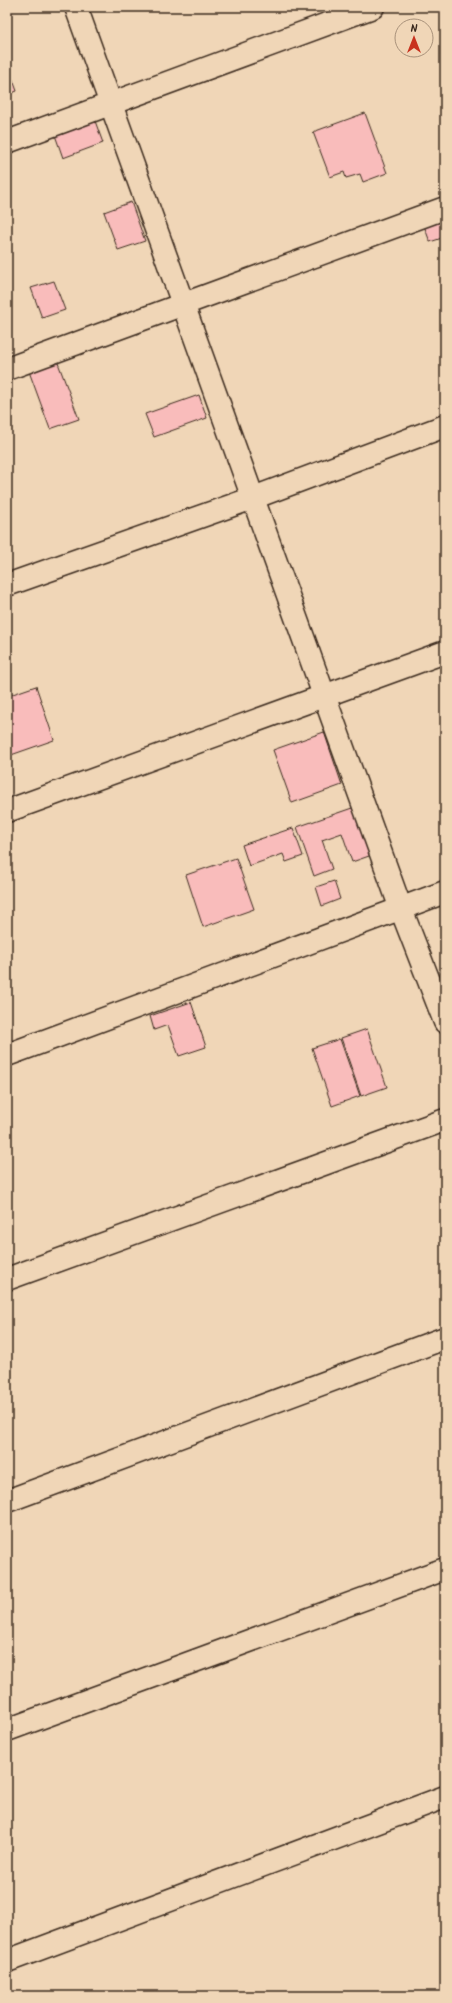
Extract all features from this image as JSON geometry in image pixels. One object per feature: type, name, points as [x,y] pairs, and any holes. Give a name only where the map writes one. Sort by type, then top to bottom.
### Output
[{"type":"street","points":[[76,7],[401,908],[445,1022]]},
{"type":"street","points":[[7,142],[373,7]]},
{"type":"street","points":[[7,369],[183,306],[445,208]]},
{"type":"street","points":[[7,585],[252,498],[445,426]]},
{"type":"street","points":[[7,811],[445,652]]},
{"type":"street","points":[[7,1054],[445,892]]},
{"type":"street","points":[[7,1279],[445,1120]]},
{"type":"street","points":[[7,1501],[445,1338]]},
{"type":"street","points":[[7,1730],[445,1569]]},
{"type":"street","points":[[7,1961],[445,1797]]},
{"type":"building","points":[[7,64],[17,91],[7,95]]},
{"type":"building","points":[[365,113],[387,173],[363,182],[360,174],[346,178],[344,172],[330,177],[313,132]]},
{"type":"building","points":[[95,121],[103,143],[63,158],[55,135]]},
{"type":"building","points":[[131,202],[145,241],[118,250],[104,212]]},
{"type":"building","points":[[445,215],[445,237],[430,242],[423,223]]},
{"type":"building","points":[[54,281],[65,310],[42,318],[31,288]]},
{"type":"building","points":[[55,355],[79,419],[50,429],[27,366]]},
{"type":"building","points":[[199,395],[207,418],[154,437],[145,414]]},
{"type":"building","points":[[36,686],[54,740],[11,755],[7,743],[7,696]]},
{"type":"building","points":[[324,732],[342,785],[292,803],[273,750]]},
{"type":"building","points":[[355,807],[372,855],[352,862],[342,833],[322,840],[332,869],[314,876],[297,827]]},
{"type":"building","points":[[293,828],[303,856],[286,862],[283,854],[249,866],[242,845]]},
{"type":"building","points":[[236,858],[254,909],[203,927],[186,875]]},
{"type":"building","points":[[334,881],[340,899],[322,906],[316,887]]},
{"type":"building","points":[[191,1002],[206,1047],[179,1056],[168,1025],[154,1030],[150,1016]]},
{"type":"building","points":[[367,1029],[387,1087],[361,1096],[341,1038]]},
{"type":"building","points":[[340,1039],[360,1096],[332,1106],[312,1048]]}]
